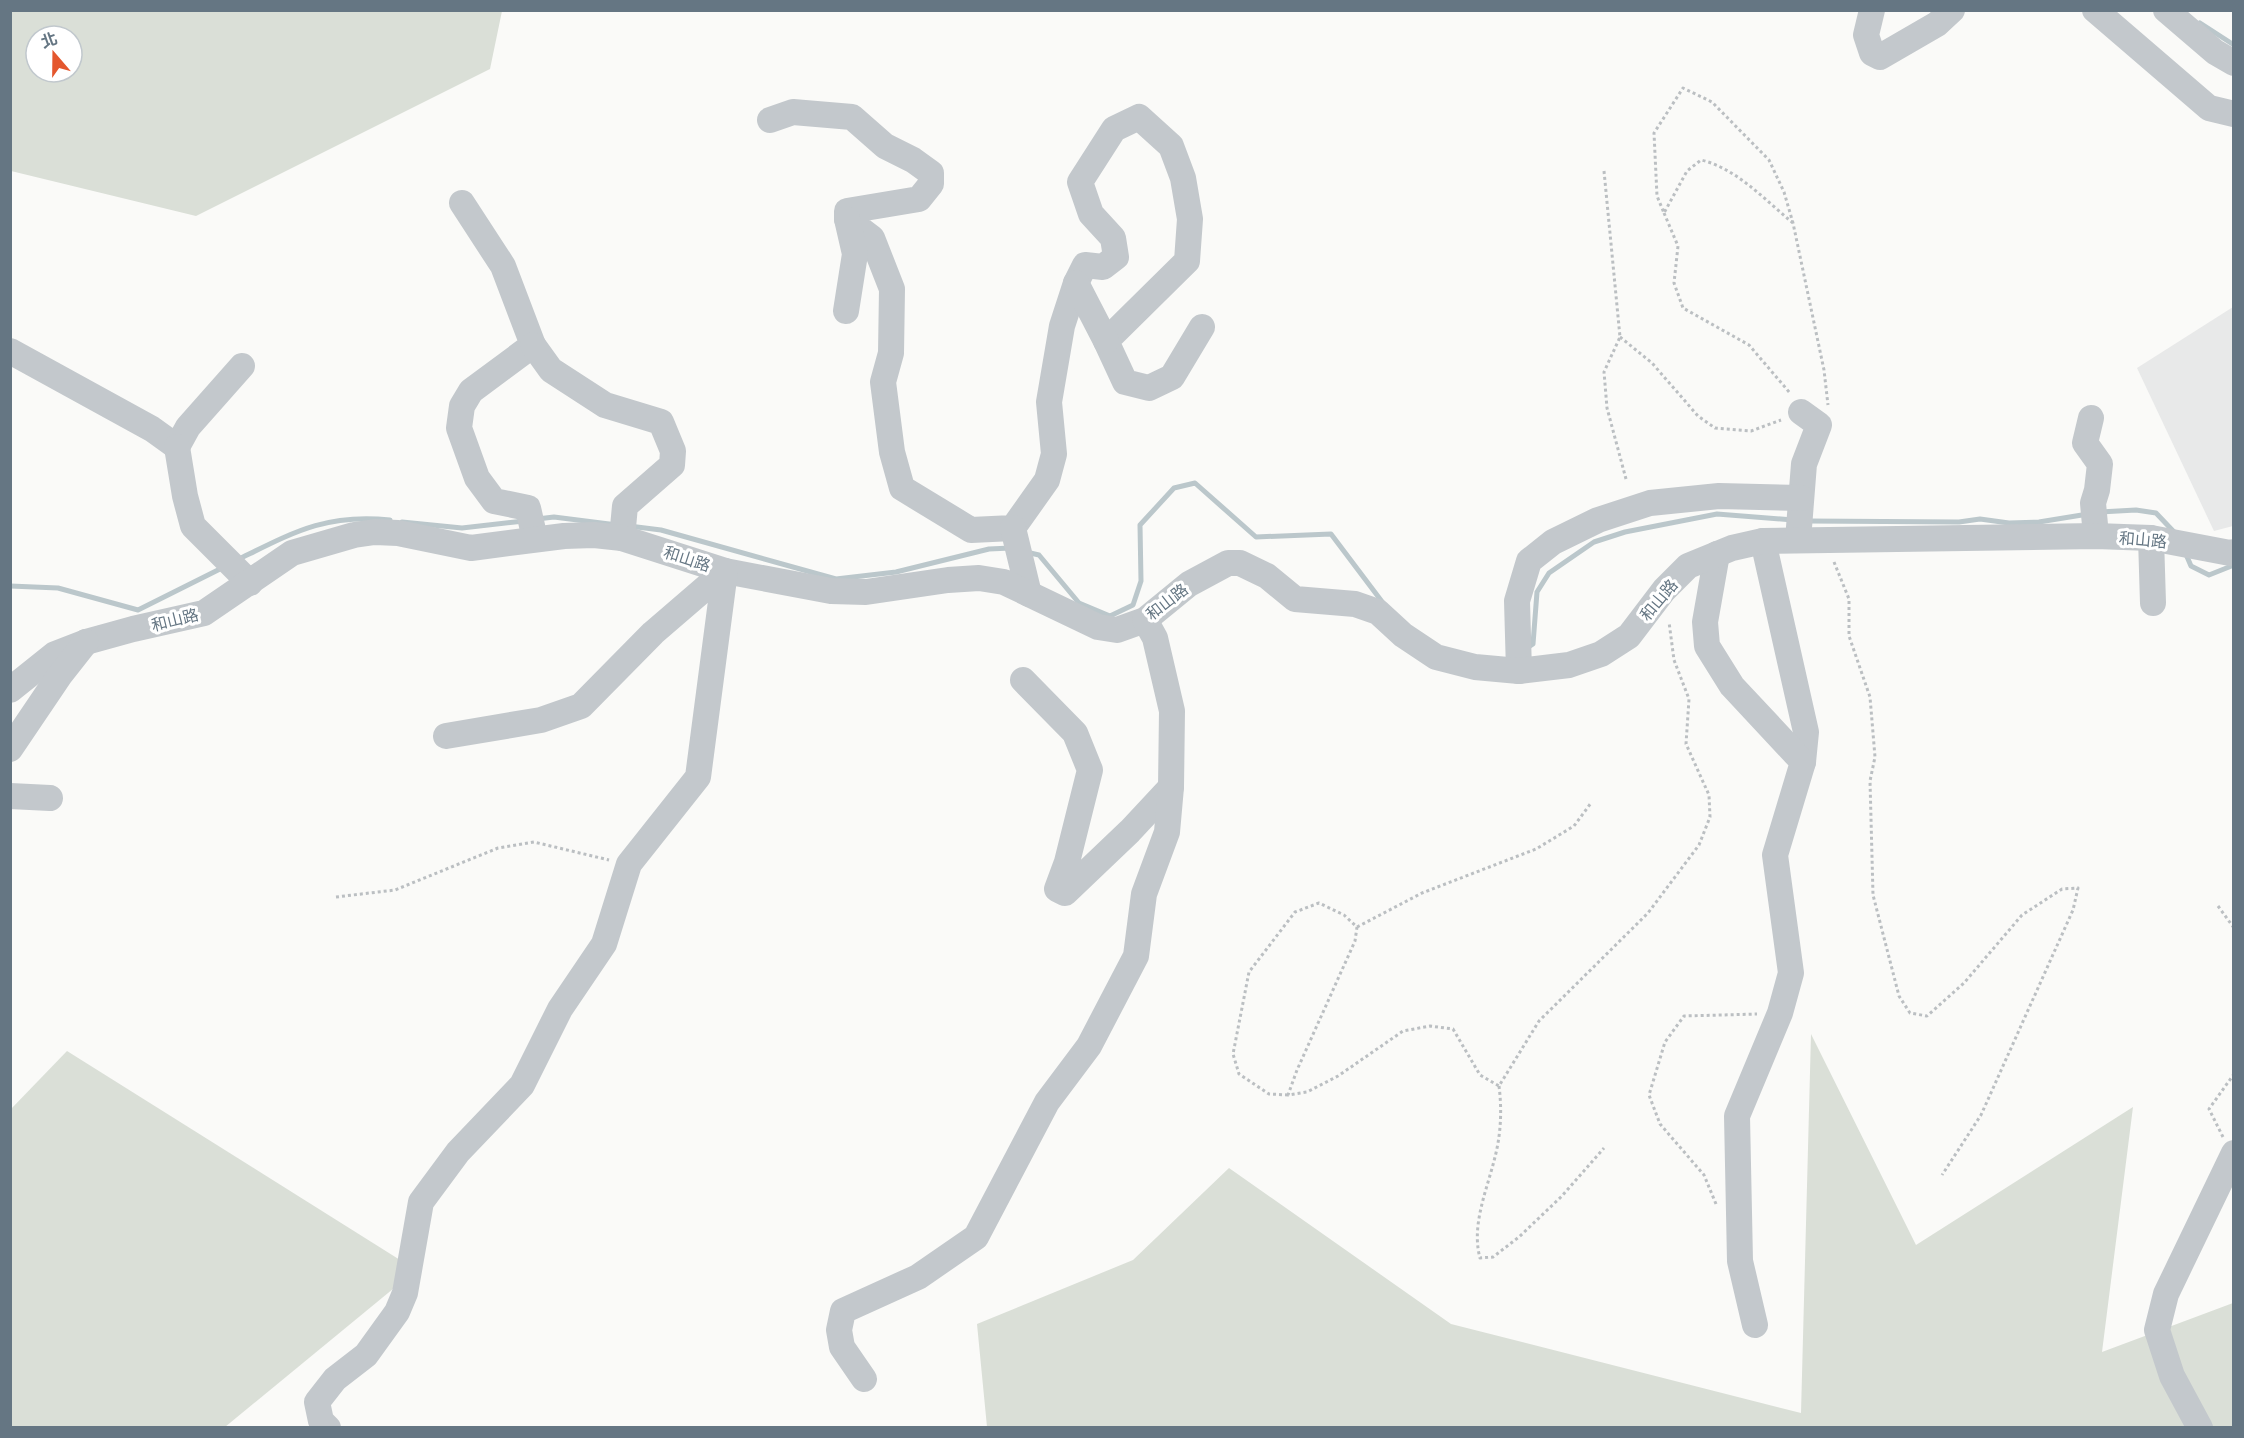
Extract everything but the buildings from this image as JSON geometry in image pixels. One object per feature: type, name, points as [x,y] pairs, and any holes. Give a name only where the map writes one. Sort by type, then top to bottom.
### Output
[{"type":"street","points":[[1872,10],[1866,35],[1872,53],[1880,57],[1937,24],[1952,10]]},
{"type":"street","points":[[2096,10],[2209,108],[2234,114]]},
{"type":"street","points":[[2166,10],[2215,52],[2234,63]]},
{"type":"street","points":[[770,120],[793,112],[852,117],[885,146],[913,160],[931,173],[932,184],[919,199],[847,211],[855,254],[846,311]]},
{"type":"street","points":[[1029,594],[1013,528],[1047,480],[1054,454],[1049,402],[1062,326],[1076,283],[1085,265],[1103,267],[1116,257],[1113,238],[1091,214],[1080,182],[1114,129],[1139,117],[1171,146],[1183,178],[1190,219],[1187,261],[1106,341]]},
{"type":"street","points":[[462,203],[503,266],[533,345],[551,370],[605,405],[661,422],[673,451],[672,465],[626,506],[622,538]]},
{"type":"street","points":[[847,219],[872,238],[892,289],[891,353],[883,382],[892,452],[902,488],[971,530],[1013,528]]},
{"type":"street","points":[[1076,283],[1125,382],[1149,388],[1172,377],[1202,327]]},
{"type":"street","points":[[533,345],[471,391],[462,406],[459,428],[477,478],[494,501],[528,508],[535,539]]},
{"type":"street","points":[[10,351],[152,429],[177,447]]},
{"type":"street","points":[[242,366],[188,427],[177,447],[185,496],[193,526],[249,583]]},
{"type":"street","points":[[2091,418],[2085,443],[2100,464],[2093,503],[2096,536]]},
{"type":"street","points":[[1798,540],[1810,419]]},
{"type":"street","points":[[1519,671],[1517,601],[1529,561],[1553,542],[1598,520],[1650,503],[1719,496],[1801,498]]},
{"type":"street","name":"和山路","points":[[10,690],[55,654],[87,642],[204,614],[292,553],[354,535],[375,532],[398,533],[471,548],[535,539],[594,535],[622,538],[725,571],[831,591],[866,592],[948,580],[979,578],[1004,582],[1098,627],[1117,630],[1145,620],[1189,584],[1228,563],[1240,563],[1267,576],[1295,598],[1355,604],[1378,612],[1403,635],[1436,657],[1475,667],[1519,671],[1569,665],[1601,654],[1629,636],[1664,590],[1688,566],[1717,554],[1763,541],[2096,536],[2151,538],[2230,554],[2234,552]]},
{"type":"street","points":[[2151,538],[2153,603]]},
{"type":"street","points":[[1755,1324],[1740,1261],[1737,1116],[1780,1013],[1791,973],[1775,855],[1803,762],[1806,732],[1763,541]]},
{"type":"street","points":[[1717,554],[1705,622],[1707,646],[1732,686],[1803,762]]},
{"type":"street","points":[[446,736],[541,720],[581,706],[653,633],[725,571]]},
{"type":"street","points":[[328,1428],[321,1421],[317,1402],[335,1379],[366,1355],[397,1312],[405,1293],[422,1202],[458,1152],[522,1085],[560,1009],[604,944],[628,864],[698,777],[725,571]]},
{"type":"street","points":[[864,1379],[842,1347],[839,1330],[843,1311],[918,1277],[976,1237],[1047,1102],[1089,1046],[1136,956],[1144,894],[1167,832],[1171,787],[1172,711],[1155,638],[1145,620]]},
{"type":"street","points":[[10,749],[60,675],[87,642]]},
{"type":"street","points":[[1023,680],[1074,733],[1090,770],[1058,889],[1065,893],[1130,831],[1171,787]]},
{"type":"street","points":[[10,796],[50,798]]},
{"type":"street","points":[[2200,1428],[2172,1376],[2157,1330],[2166,1294],[2233,1153]]},
{"type":"path","points":[[1620,337],[1652,363],[1698,416],[1715,428],[1751,431],[1810,419],[1828,405],[1824,370],[1793,223],[1784,192],[1769,160],[1712,102],[1683,88],[1654,133],[1657,196],[1678,246],[1674,283],[1683,308],[1749,345],[1791,393],[1810,419]]},
{"type":"path","points":[[1664,213],[1687,171],[1701,160],[1716,164],[1793,223]]},
{"type":"path","points":[[1604,171],[1620,337],[1604,372],[1606,408],[1626,478]]},
{"type":"path","points":[[1826,540],[1849,599],[1849,636],[1870,697],[1875,757],[1870,781],[1873,895],[1899,996],[1910,1012],[1927,1016],[1964,983],[2022,915],[2062,889],[2078,888],[2073,910],[2005,1066],[1981,1115],[1942,1175]]},
{"type":"path","points":[[1604,1148],[1562,1196],[1519,1237],[1493,1257],[1480,1258],[1476,1244],[1483,1197],[1496,1155],[1501,1106],[1499,1086],[1539,1021],[1648,913],[1699,845],[1710,817],[1709,795],[1686,744],[1689,699],[1674,660],[1664,590]]},
{"type":"path","points":[[1357,927],[1422,893],[1536,849],[1574,826],[1591,802]]},
{"type":"path","points":[[336,897],[395,890],[498,848],[534,842],[628,864]]},
{"type":"path","points":[[1357,927],[1344,915],[1319,903],[1295,912],[1249,972],[1233,1054],[1239,1074],[1269,1094],[1287,1095],[1307,1092],[1338,1076],[1403,1031],[1430,1026],[1454,1029],[1480,1075],[1499,1086]]},
{"type":"path","points":[[2218,906],[2234,928]]},
{"type":"path","points":[[1287,1095],[1355,941],[1357,927]]},
{"type":"path","points":[[1717,1208],[1704,1175],[1660,1124],[1649,1095],[1665,1042],[1684,1016],[1780,1013]]},
{"type":"path","points":[[2233,1153],[2209,1109],[2234,1074]]},
{"type":"shaded area","points":[[11,10],[502,10],[490,69],[196,216],[11,171]]},
{"type":"shaded area","points":[[2233,307],[2233,526],[2214,531],[2137,368]]},
{"type":"shaded area","points":[[1811,1034],[1916,1245],[2133,1107],[2102,1352],[2233,1303],[2233,1427],[987,1427],[977,1324],[1133,1260],[1229,1168],[1451,1324],[1801,1413]]},
{"type":"shaded area","points":[[67,1051],[416,1270],[225,1427],[11,1428],[11,1109]]},
{"type":"waterway","points":[[2200,23],[2234,45]]},
{"type":"waterway","points":[[1026,552],[1039,555],[1079,603],[1110,616],[1133,605],[1141,581],[1140,525],[1174,488],[1195,483],[1256,537],[1331,534],[1383,603]]},
{"type":"waterway","points":[[2100,512],[2136,510],[2156,513],[2175,533]]},
{"type":"waterway","points":[[1527,648],[1533,644],[1537,592],[1549,573],[1594,542],[1625,532],[1717,514],[1793,520]]},
{"type":"waterway","points":[[1808,521],[1959,522],[1980,519],[2009,523],[2039,522],[2088,514]]},
{"type":"waterway","points":[[537,519],[554,517],[617,525]]},
{"type":"waterway","points":[[237,560],[275,541],[328,522],[390,520]]},
{"type":"waterway","points":[[402,522],[462,528],[524,521]]},
{"type":"waterway","points":[[629,526],[661,530],[836,579],[896,572],[989,549],[1011,548]]},
{"type":"waterway","points":[[2185,552],[2191,566],[2209,575],[2234,565]]},
{"type":"waterway","points":[[10,586],[58,588],[138,610],[224,567]]}]
